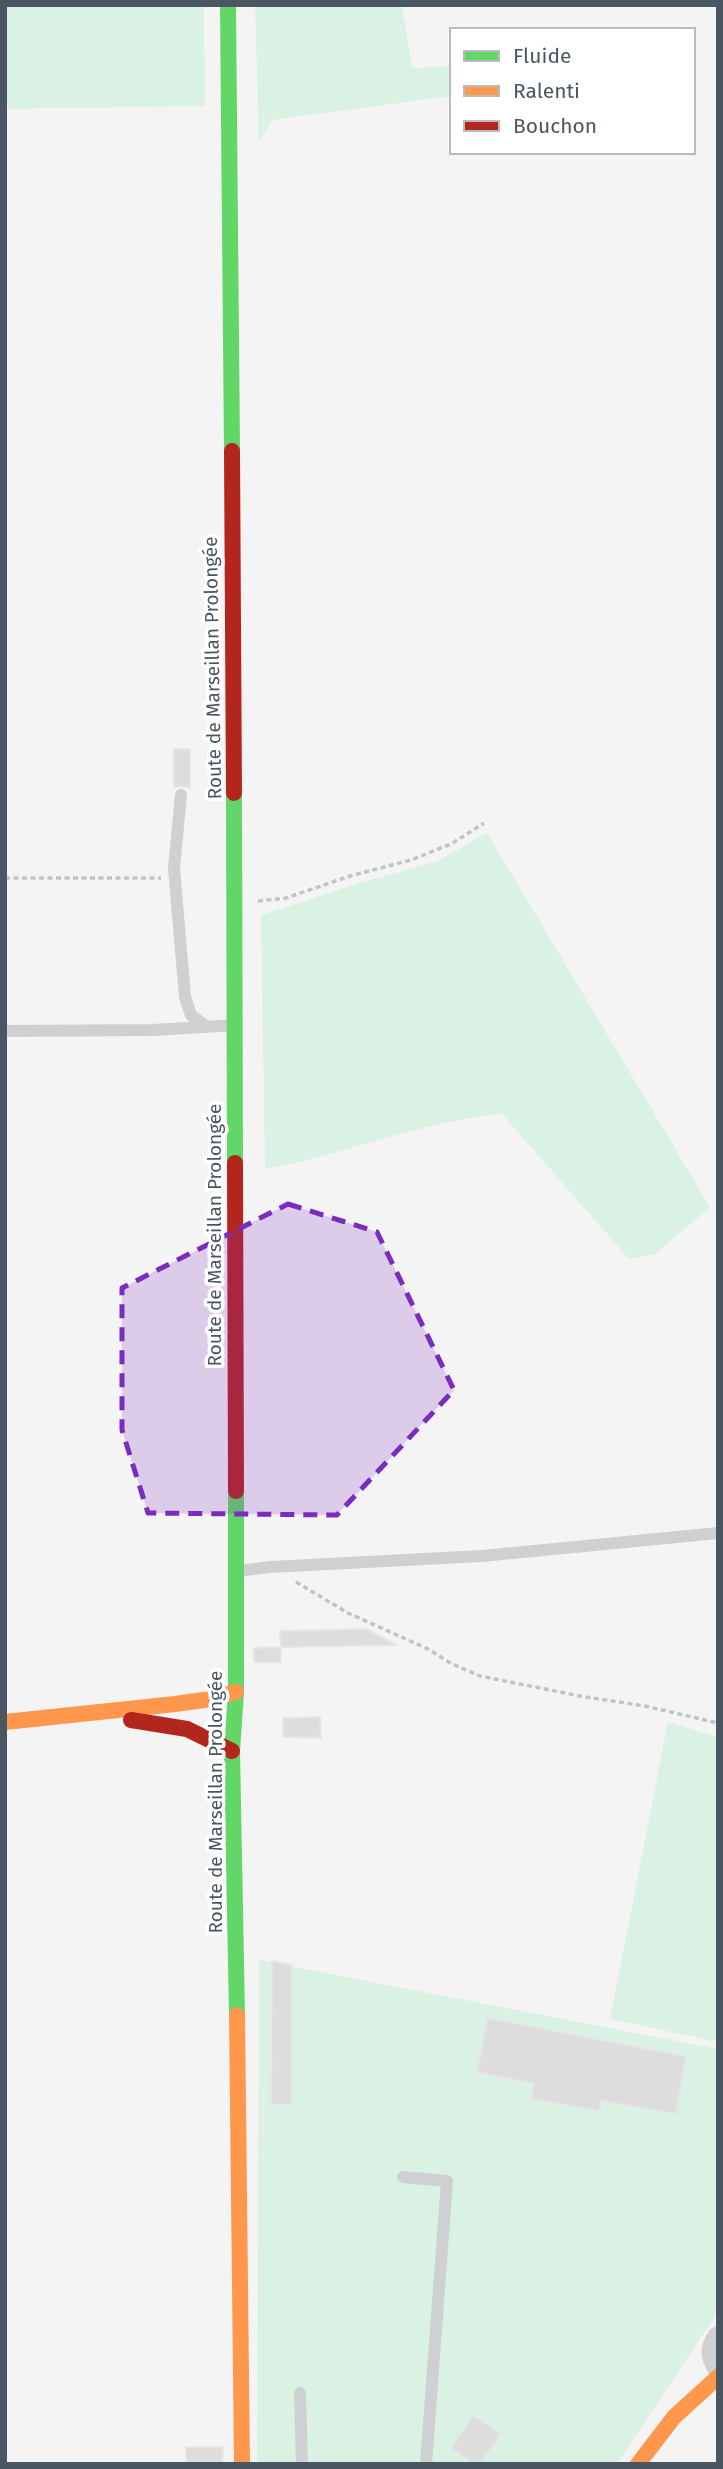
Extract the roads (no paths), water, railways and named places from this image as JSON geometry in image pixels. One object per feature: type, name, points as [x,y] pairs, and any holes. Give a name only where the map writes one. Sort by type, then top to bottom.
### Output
[{"type":"main road","name":"Route de Marseillan Prolongée","points":[[228,5],[235,904],[236,1692],[232,1751],[242,2464]]},
{"type":"main road","points":[[5,1722],[175,1704],[236,1692]]},
{"type":"main road","points":[[60,1715],[102,1716],[187,1729],[232,1751]]},
{"type":"main road","points":[[638,2464],[659,2432],[695,2393],[718,2377]]},
{"type":"street","points":[[718,2338],[712,2346],[713,2359],[718,2367]]},
{"type":"lane","points":[[181,795],[174,868],[185,997],[191,1015],[207,1027]]},
{"type":"lane","points":[[5,1031],[153,1030],[235,1026]]},
{"type":"lane","points":[[236,1571],[482,1556],[718,1533]]},
{"type":"lane","points":[[403,2177],[447,2181],[426,2464]]},
{"type":"lane","points":[[300,2393],[303,2464]]}]
